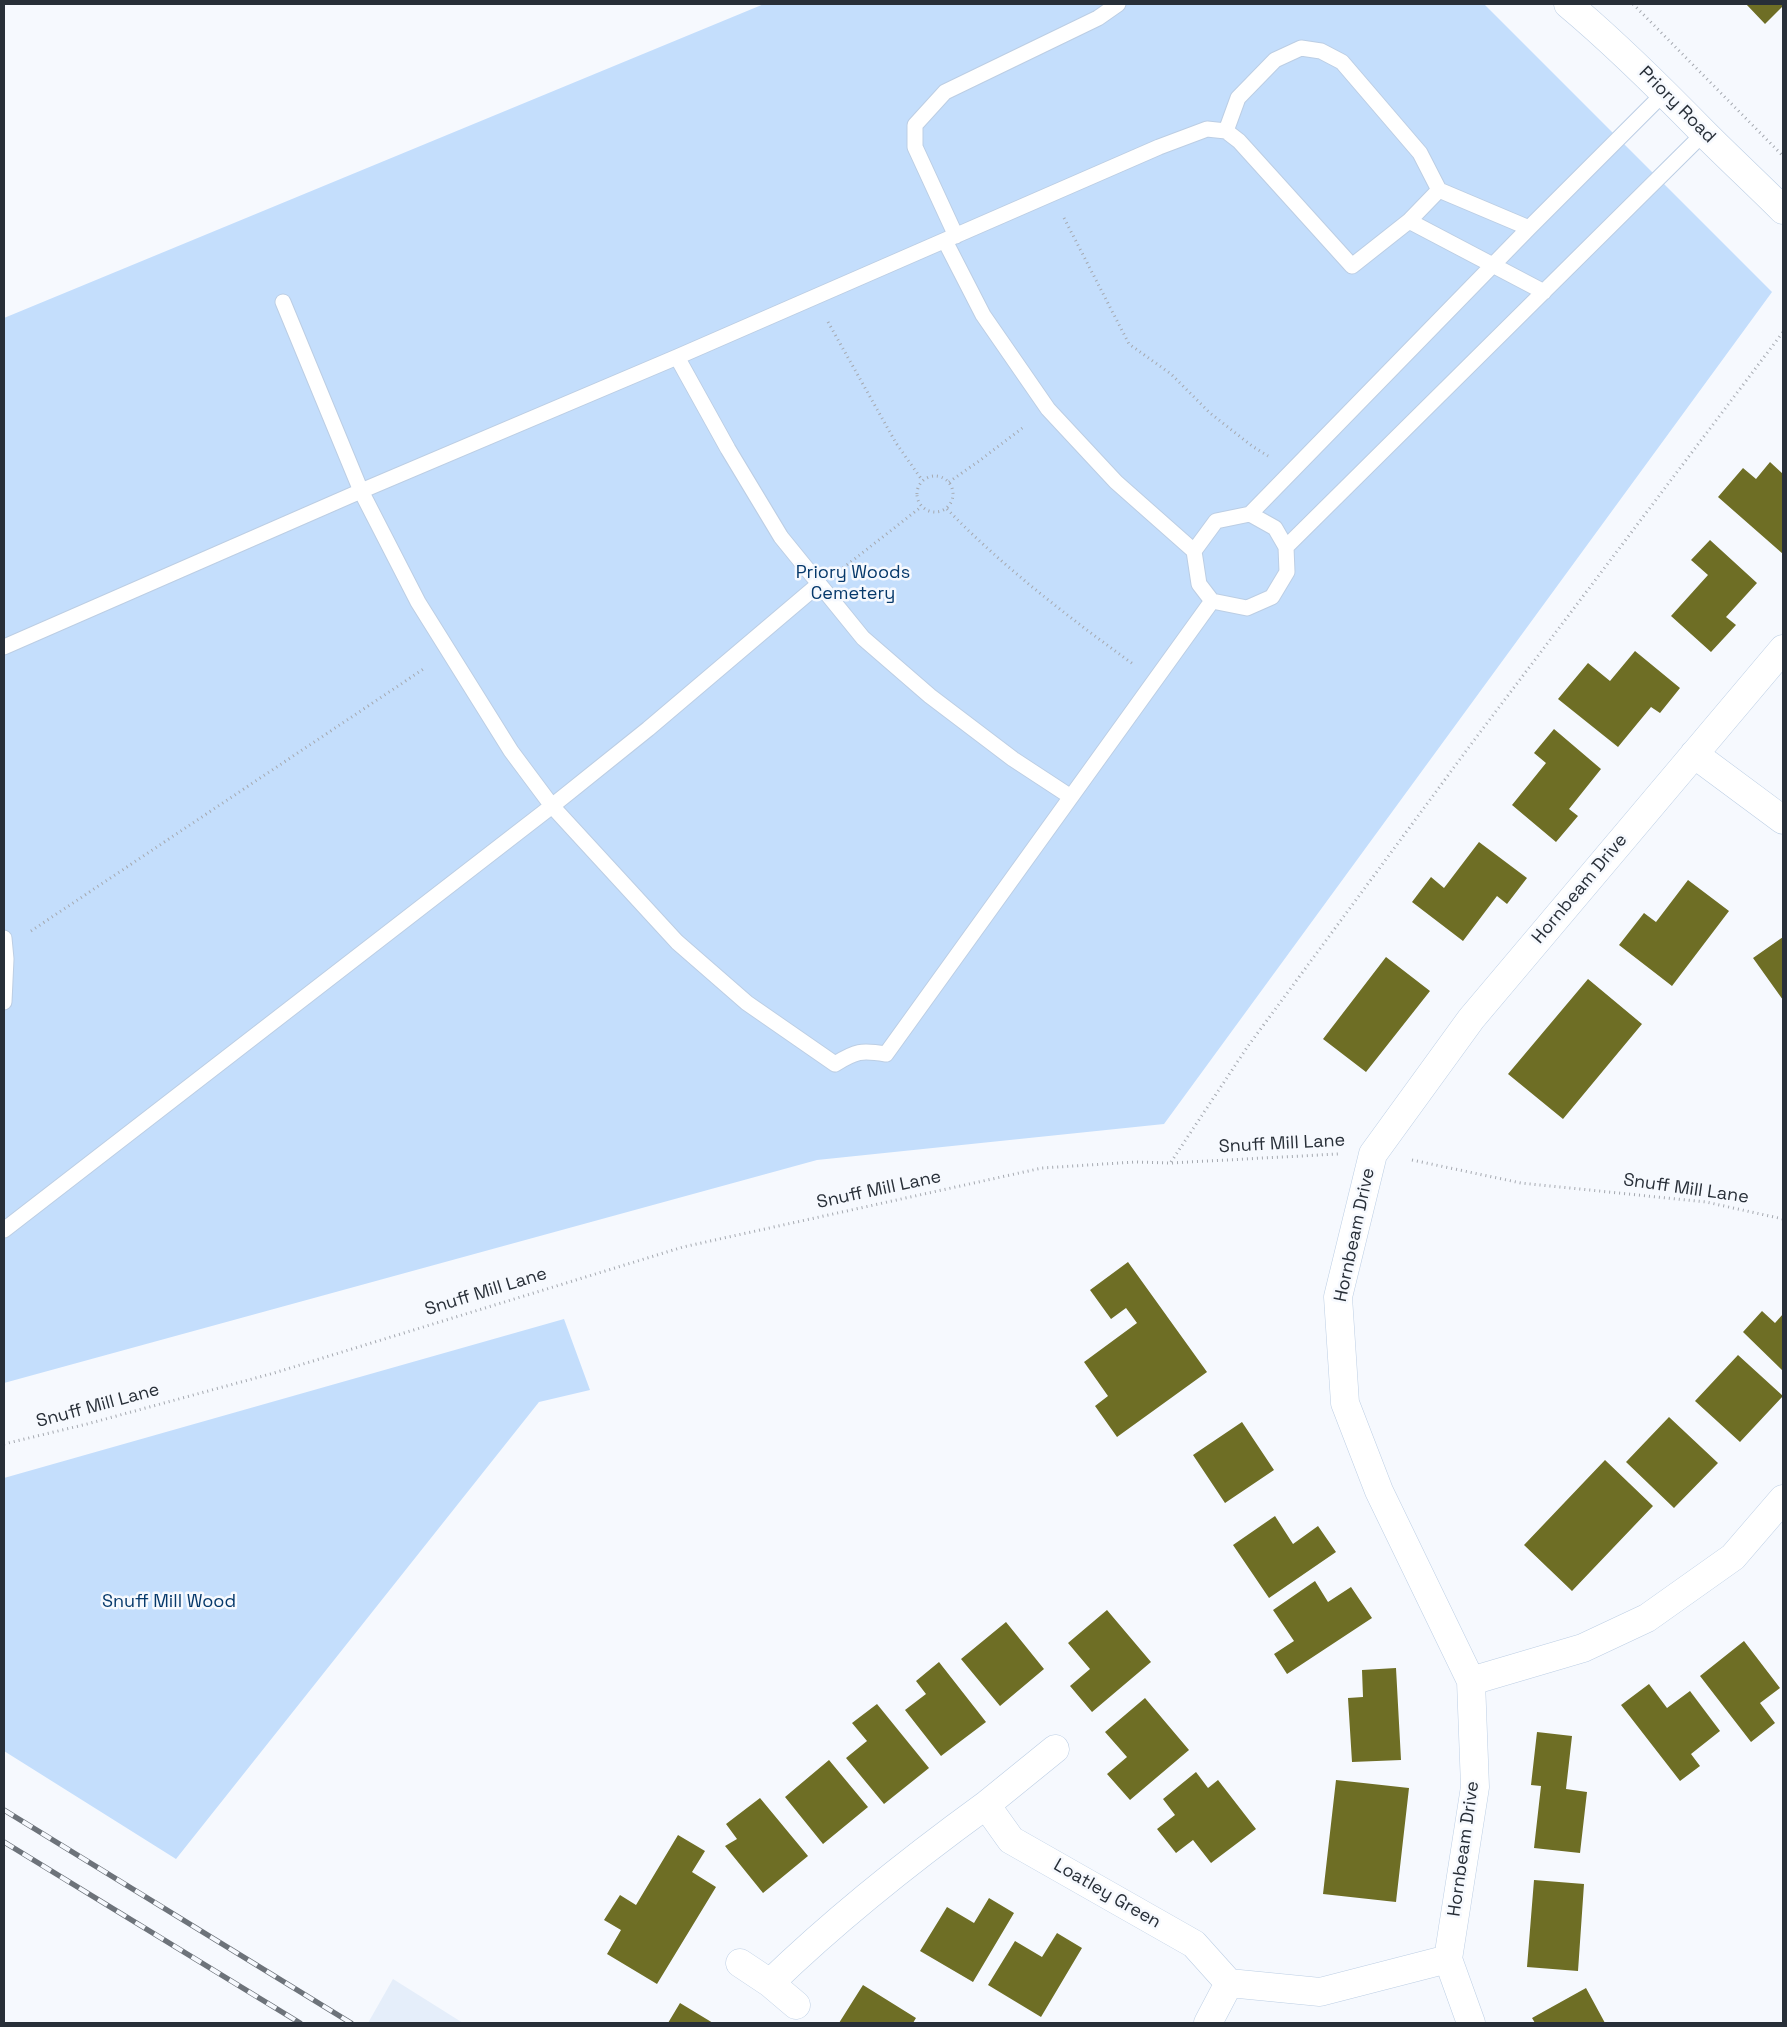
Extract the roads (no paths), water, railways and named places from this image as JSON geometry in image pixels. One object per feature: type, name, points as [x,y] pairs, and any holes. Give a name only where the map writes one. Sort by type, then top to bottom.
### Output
[{"type":"street","name":"Priory Road","points":[[1568,4],[1602,31],[1783,210]]},
{"type":"street","name":"Hornbeam Drive","points":[[1471,2023],[1448,1959],[1475,1787],[1471,1681],[1379,1491],[1346,1403],[1338,1297],[1373,1154],[1471,1019],[1783,649]]},
{"type":"street","points":[[1694,754],[1783,820]]},
{"type":"street","points":[[1471,1681],[1583,1648],[1646,1618],[1733,1557],[1783,1499]]},
{"type":"street","points":[[770,1983],[816,1939],[903,1866],[986,1806],[1055,1749]]},
{"type":"street","name":"Loatley Green","points":[[986,1806],[1011,1840],[1194,1944],[1229,1983]]},
{"type":"street","points":[[1208,2023],[1229,1983],[1320,1992],[1448,1959]]},
{"type":"street","points":[[740,1963],[770,1983],[796,2005]]},
{"type":"lane","points":[[1118,4],[1098,18],[945,92],[915,125],[915,147],[983,315],[1048,409],[1116,482],[1194,551],[1199,584],[1212,601],[1247,608],[1272,597],[1287,572],[1286,547],[1275,528],[1250,514]]},
{"type":"lane","points":[[1226,131],[1238,98],[1275,60],[1301,48],[1321,51],[1342,62],[1420,153],[1439,190],[1471,202],[1528,228]]},
{"type":"lane","points":[[1194,551],[1216,521],[1250,514],[1528,228],[1665,92]]},
{"type":"lane","points":[[4,646],[361,491],[677,357],[1052,193],[1207,129],[1226,131],[1238,141],[1352,266],[1408,221],[1439,190]]},
{"type":"lane","points":[[1286,547],[1704,133]]},
{"type":"lane","points":[[1408,221],[1544,292]]},
{"type":"lane","points":[[283,302],[361,491],[418,602],[448,653],[511,751],[552,806],[677,942],[747,1003],[835,1064],[851,1054],[866,1050],[886,1054],[1212,601]]},
{"type":"lane","points":[[677,357],[728,449],[781,536],[863,638],[930,696],[1013,759],[1071,797]]},
{"type":"lane","points":[[4,1230],[552,806],[648,729],[819,584]]},
{"type":"lane","points":[[4,943],[6,959],[4,1002]]},
{"type":"railway","points":[[4,1810],[351,2023]]},
{"type":"railway","points":[[4,1842],[300,2023]]},
{"type":"park label","name":"Priory Woods Cemetery","points":[[853,583]]},
{"type":"park label","name":"Snuff Mill Wood","points":[[169,1602]]}]
